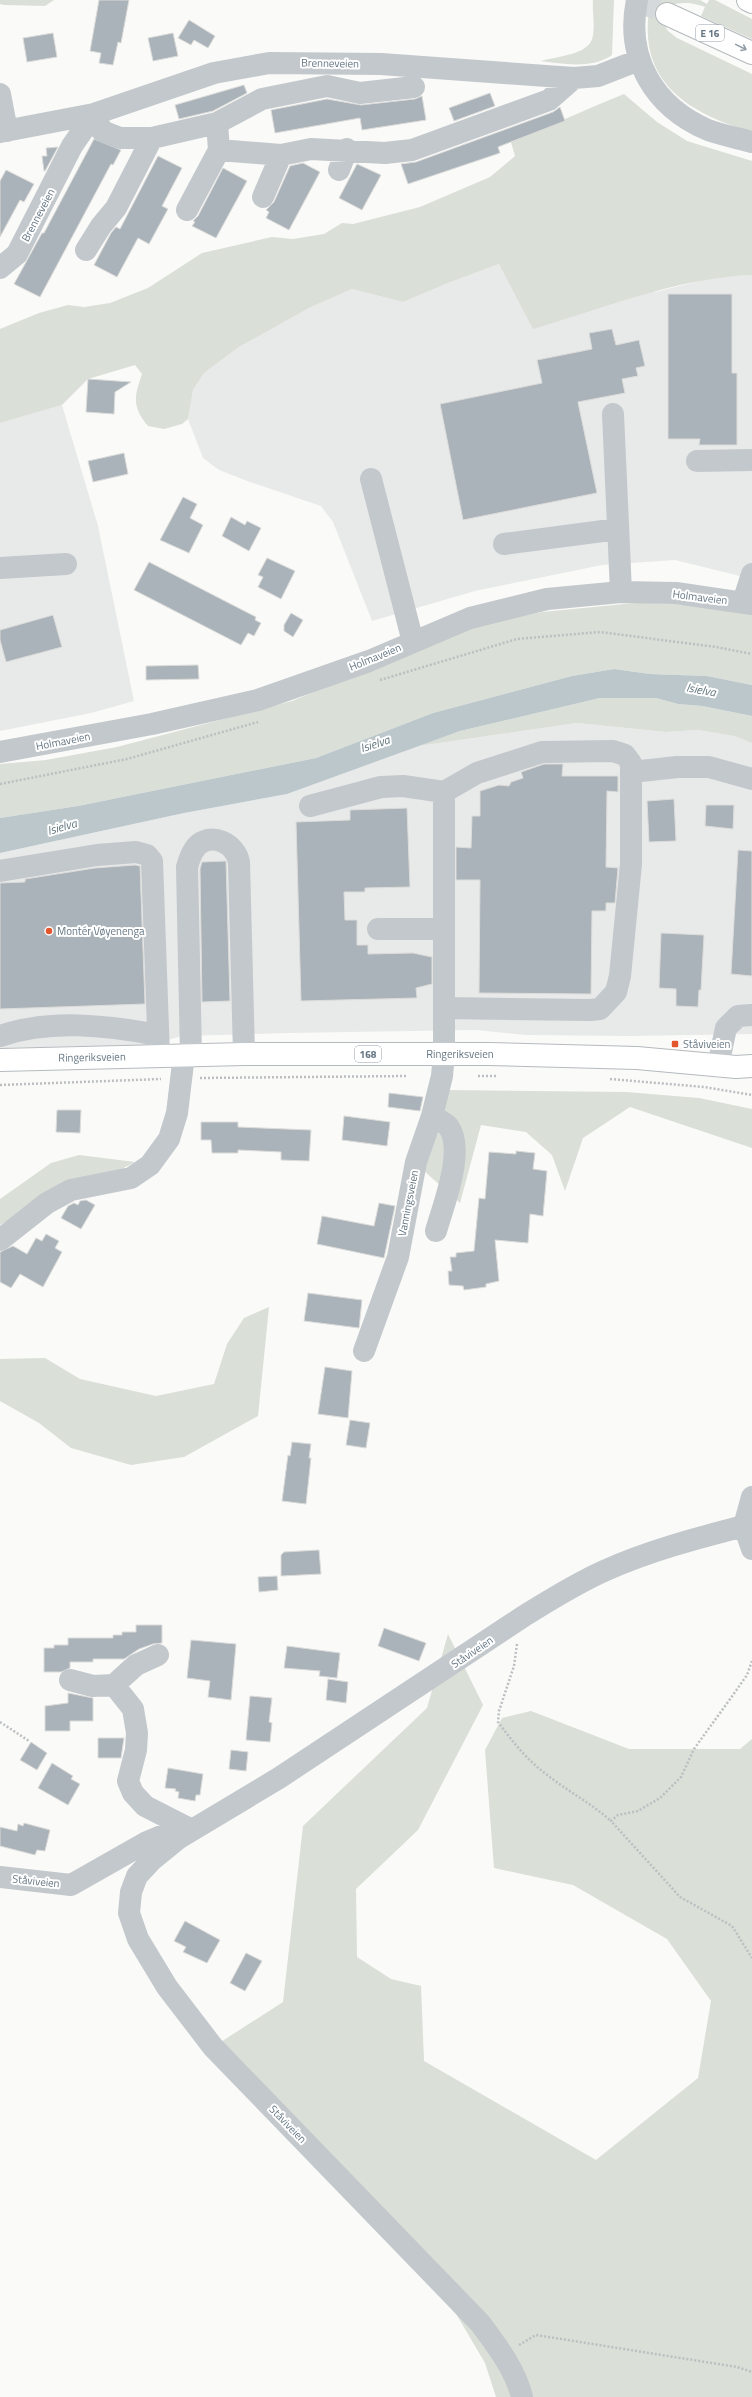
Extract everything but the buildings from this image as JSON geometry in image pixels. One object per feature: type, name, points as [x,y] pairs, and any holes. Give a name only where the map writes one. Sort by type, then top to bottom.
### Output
[{"type":"main road","points":[[748,0],[752,2]]},
{"type":"main road","name":"E 16","points":[[667,14],[752,53]]},
{"type":"main road","name":"Ringeriksveien","points":[[0,1060],[158,1045],[188,1055],[444,1053],[600,1056],[740,1068]]},
{"type":"street","points":[[637,0],[634,14],[639,60],[655,89],[673,110],[708,130],[752,142]]},
{"type":"street","name":"Brenneveien","points":[[4,131],[94,114],[214,73],[269,63],[381,64],[574,78],[598,76],[639,60]]},
{"type":"street","points":[[219,150],[281,155],[311,149],[347,149],[385,153],[412,150],[549,100],[574,78]]},
{"type":"street","points":[[94,114],[102,131],[120,138],[152,138],[217,124],[262,99],[327,86],[360,93],[414,87]]},
{"type":"street","points":[[0,94],[4,131]]},
{"type":"street","name":"Brenneveien","points":[[0,268],[17,254],[56,182],[72,146],[94,114]]},
{"type":"street","points":[[187,210],[219,150],[217,124]]},
{"type":"street","points":[[86,250],[101,226],[116,208],[152,138]]},
{"type":"street","points":[[339,170],[347,149]]},
{"type":"street","points":[[263,196],[281,155]]},
{"type":"street","points":[[614,414],[621,592]]},
{"type":"street","points":[[697,461],[752,460]]},
{"type":"street","points":[[371,479],[413,642]]},
{"type":"street","points":[[504,544],[618,529]]},
{"type":"street","points":[[0,568],[66,564]]},
{"type":"street","points":[[748,603],[752,574]]},
{"type":"street","name":"Holmaveien","points":[[0,752],[152,724],[258,700],[369,661],[470,618],[547,599],[621,592],[676,593],[748,603]]},
{"type":"street","points":[[310,806],[381,787],[403,786],[444,792],[477,773],[542,752],[613,751],[625,755],[631,763],[631,864],[620,976],[616,992],[609,1002],[600,1009],[590,1010],[444,1008]]},
{"type":"street","points":[[632,772],[677,767],[709,767],[752,779]]},
{"type":"street","name":"Vanningsveien","points":[[364,1351],[398,1257],[416,1162],[432,1116],[442,1076],[444,1053],[444,792]]},
{"type":"street","points":[[0,1240],[47,1204],[71,1190],[131,1178],[150,1165],[170,1139],[177,1113],[182,1079],[188,1055],[187,868],[194,848],[202,841],[214,839],[230,845],[237,852],[239,862],[244,1054]]},
{"type":"street","points":[[0,871],[97,855],[136,852],[147,855],[152,861],[158,1045],[77,1025],[21,1029],[0,1036]]},
{"type":"street","points":[[378,929],[444,930]]},
{"type":"street","points":[[740,1068],[726,1028],[738,1016],[752,1015]]},
{"type":"street","points":[[432,1116],[448,1126],[454,1144],[455,1163],[436,1231]]},
{"type":"street","points":[[752,1497],[744,1526],[752,1549]]},
{"type":"street","name":"Ståviveien","points":[[522,2397],[518,2381],[503,2354],[480,2323],[213,2047],[167,1987],[138,1939],[129,1913],[131,1892],[137,1876],[152,1860],[186,1834],[280,1778],[563,1591],[604,1571],[695,1539],[744,1526]]},
{"type":"street","points":[[70,1680],[93,1686],[114,1685],[136,1665],[158,1655]]},
{"type":"street","points":[[114,1685],[133,1709],[136,1727],[136,1750],[128,1781],[133,1793],[145,1806],[186,1834]]},
{"type":"street","name":"Ståviveien","points":[[0,1877],[71,1885],[145,1843],[164,1835],[186,1834]]},
{"type":"path","points":[[379,680],[517,639],[600,632],[716,647],[752,654]]},
{"type":"path","points":[[0,784],[127,759],[266,720]]},
{"type":"path","points":[[0,1085],[182,1079],[411,1076]]},
{"type":"path","points":[[473,1076],[504,1076]]},
{"type":"path","points":[[603,1079],[704,1087],[752,1095]]},
{"type":"path","points":[[524,1616],[514,1666],[499,1711],[498,1722],[508,1736],[542,1770],[611,1821],[680,1897],[732,1926],[752,1958]]},
{"type":"path","points":[[611,1821],[618,1815],[638,1812],[660,1798],[681,1776],[694,1749],[734,1695],[747,1675],[752,1661]]},
{"type":"path","points":[[0,1722],[30,1741]]},
{"type":"path","points":[[503,2354],[536,2335],[737,2367],[752,2372]]},
{"type":"shaded area","points":[[0,0],[54,0],[45,6],[4,5],[0,4]]},
{"type":"shaded area","points":[[593,0],[614,0],[612,55],[587,64],[568,64],[541,61],[573,54],[586,47],[591,42],[594,31]]},
{"type":"shaded area","points":[[651,0],[700,0],[707,4],[709,0],[715,0],[752,19],[752,39],[701,16],[705,7],[688,3],[673,5],[670,7],[662,21],[668,31],[677,38],[752,74],[752,132],[728,124],[706,114],[686,102],[670,88],[658,71],[650,51],[648,28]]},
{"type":"shaded area","points":[[624,94],[657,122],[687,141],[752,161],[752,275],[724,277],[668,288],[614,303],[533,329],[499,264],[403,302],[352,289],[309,308],[239,347],[204,373],[193,390],[188,419],[182,424],[164,429],[148,426],[139,413],[137,407],[137,389],[142,374],[135,365],[88,379],[62,405],[0,423],[0,329],[39,313],[68,305],[84,307],[110,303],[148,288],[202,253],[272,237],[293,239],[324,234],[342,223],[353,224],[420,207],[490,177],[515,156],[511,142]]},
{"type":"shaded area","points":[[499,264],[655,292],[720,276],[752,275],[752,579],[675,560],[602,565],[475,591],[372,621],[333,522],[321,506],[219,470],[203,458],[188,419],[193,390],[204,373],[239,347],[309,308],[352,289],[403,302]]},
{"type":"shaded area","points":[[62,405],[98,526],[134,701],[91,713],[0,731],[0,423]]},
{"type":"shaded area","points":[[635,603],[694,605],[752,615],[752,685],[707,676],[650,674],[614,669],[572,676],[433,713],[316,758],[78,806],[0,818],[0,764],[46,760],[117,747],[292,701],[478,625],[542,612]]},
{"type":"shaded area","points":[[600,698],[656,698],[678,704],[702,706],[752,716],[752,743],[734,736],[698,730],[666,732],[577,723],[418,746],[460,731]]},
{"type":"shaded area","points":[[577,723],[666,732],[698,730],[734,736],[752,743],[752,1034],[630,1036],[526,1035],[476,1030],[287,1033],[182,1036],[149,1045],[0,1048],[0,853],[184,813],[287,794],[418,746]]},
{"type":"shaded area","points":[[446,1090],[626,1092],[699,1098],[752,1109],[752,1148],[630,1107],[583,1138],[565,1191],[552,1155],[526,1132],[481,1125],[460,1203],[423,1170]]},
{"type":"shaded area","points":[[79,1155],[135,1162],[114,1173],[75,1183],[0,1225],[0,1199],[51,1163]]},
{"type":"shaded area","points":[[269,1307],[258,1416],[184,1457],[131,1465],[71,1448],[39,1423],[0,1401],[0,1359],[45,1358],[80,1379],[156,1396],[214,1384],[227,1344],[244,1318]]},
{"type":"shaded area","points":[[448,1634],[483,1705],[418,1830],[356,1889],[357,1957],[391,1979],[421,1986],[424,2061],[596,2160],[698,2078],[711,2001],[667,1939],[573,1885],[494,1868],[485,1750],[502,1718],[531,1711],[629,1749],[740,1749],[752,1739],[752,2397],[496,2397],[485,2363],[432,2273],[213,2047],[283,2002],[303,1826],[427,1708]]},
{"type":"water","name":"Isielva","points":[[614,669],[650,674],[707,676],[752,685],[752,716],[702,706],[678,704],[656,698],[600,698],[460,731],[287,794],[184,813],[0,853],[0,818],[78,806],[316,758],[433,713],[572,676]]},
{"type":"tunnel","points":[[637,0],[667,14]]},
{"type":"place","name":"Montér Vøyenenga","points":[[49,931]]},
{"type":"place","name":"Ståviveien","points":[[675,1044]]}]
